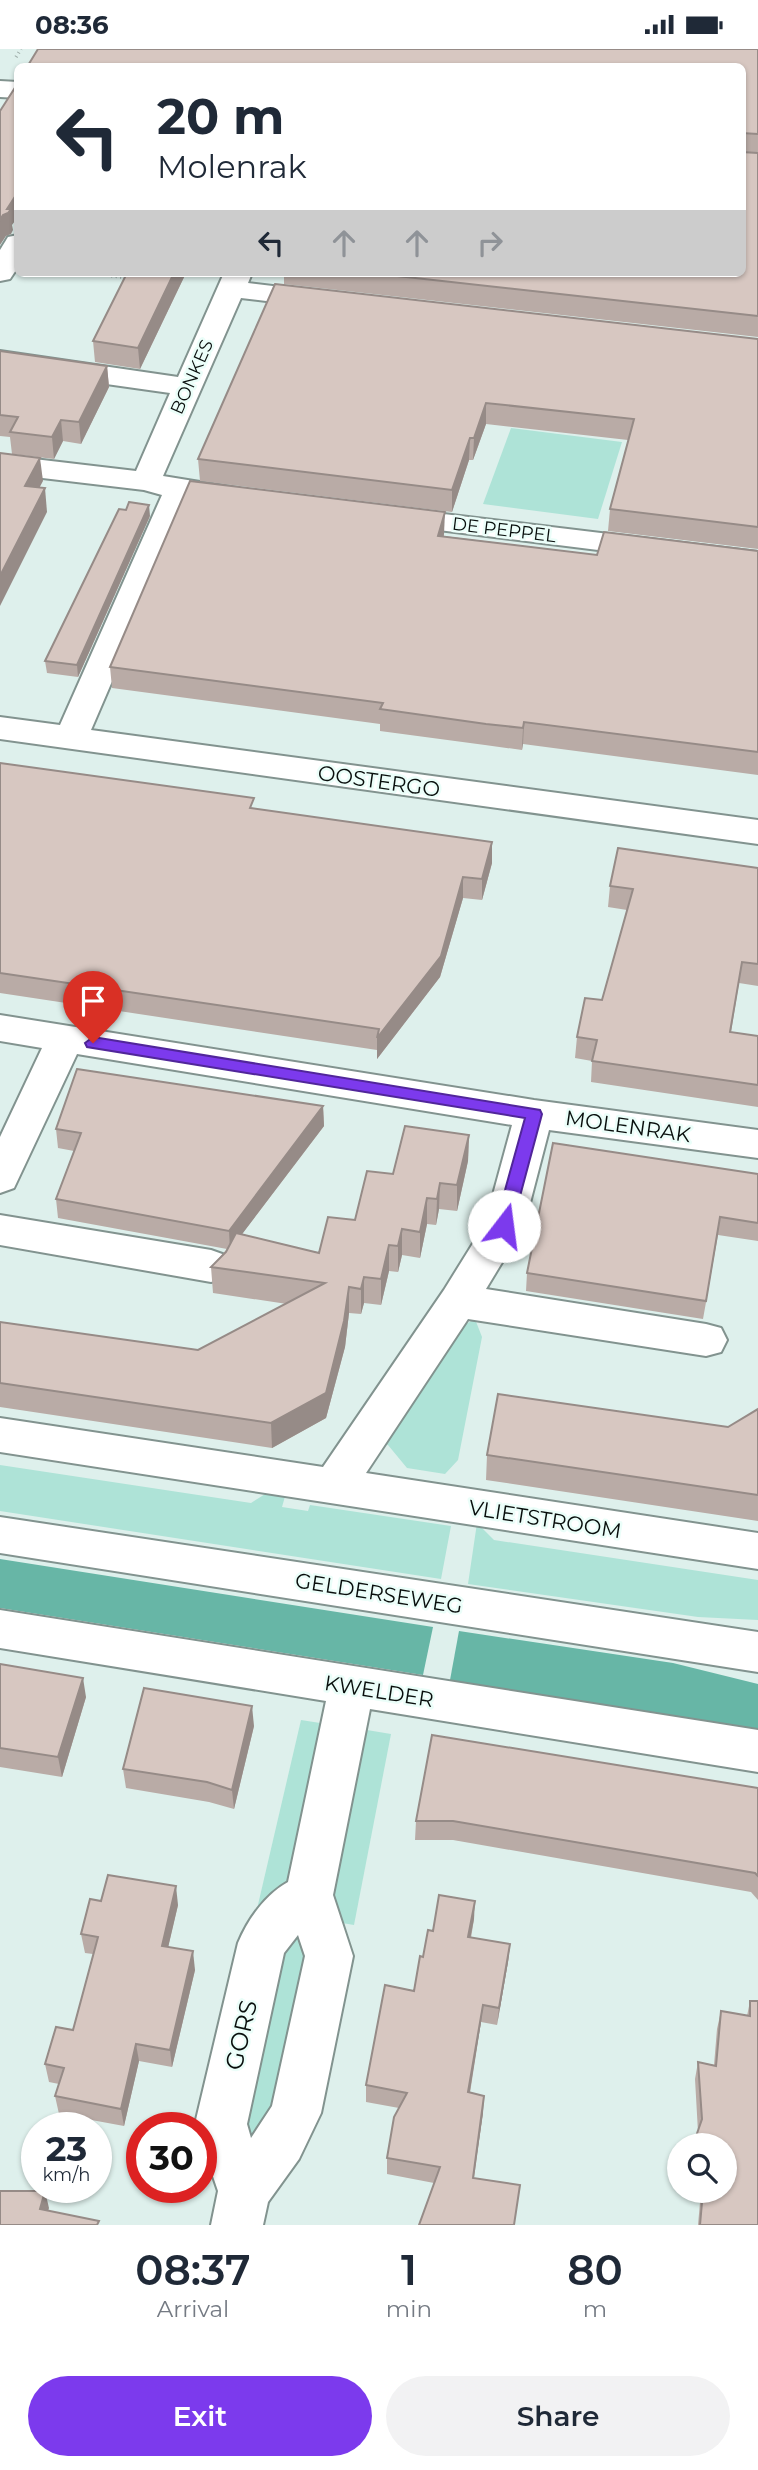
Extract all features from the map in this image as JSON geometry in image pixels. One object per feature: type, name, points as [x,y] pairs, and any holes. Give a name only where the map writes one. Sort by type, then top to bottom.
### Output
[{"type":"street","points":[[0,273],[14,250]]},
{"type":"street","points":[[235,281],[356,304]]},
{"type":"street","name":"BONKES","points":[[146,481],[235,281]]},
{"type":"street","points":[[0,360],[188,387]]},
{"type":"street","points":[[0,464],[146,481],[179,491],[260,500]]},
{"type":"street","points":[[71,738],[179,491]]},
{"type":"street","name":"DE PEPPEL","points":[[368,514],[758,561]]},
{"type":"street","name":"OOSTERGO","points":[[0,728],[758,832]]},
{"type":"street","name":"MOLENRAK","points":[[0,1028],[534,1114],[758,1144]]},
{"type":"street","points":[[0,1178],[65,1039]]},
{"type":"street","points":[[333,1487],[504,1226],[534,1114]]},
{"type":"street","points":[[0,1230],[211,1266]]},
{"type":"street","points":[[457,1301],[706,1340]]},
{"type":"street","name":"VLIETSTROOM","points":[[0,1435],[758,1551]]},
{"type":"street","name":"GELDERSEWEG","points":[[0,1535],[758,1652]]},
{"type":"street","name":"KWELDER","points":[[0,1629],[758,1751]]},
{"type":"street","name":"GORS","points":[[241,2208],[296,2113],[329,1956],[309,1895],[352,1686]]},
{"type":"street","name":"GORS","points":[[241,2208],[221,2124],[262,1943],[291,1906],[309,1895]]},
{"type":"path","points":[[122,277],[139,279]]},
{"type":"green space","points":[[511,428],[622,442],[598,519],[483,504]]},
{"type":"green space","points":[[475,1319],[482,1337],[458,1460],[445,1474],[407,1468],[388,1445],[383,1443],[460,1327]]},
{"type":"green space","points":[[0,1465],[251,1503],[270,1491],[286,1493],[282,1507],[308,1511],[310,1505],[451,1526],[441,1579],[0,1511]]},
{"type":"green space","points":[[477,1523],[494,1540],[758,1580],[758,1620],[698,1617],[468,1584]]},
{"type":"green space","points":[[0,1559],[433,1627],[423,1675],[0,1608]]},
{"type":"green space","points":[[459,1631],[673,1663],[758,1684],[758,1730],[450,1680]]},
{"type":"green space","points":[[301,1720],[333,1725],[295,1886],[274,1911],[257,1909]]},
{"type":"green space","points":[[361,1729],[391,1734],[354,1925],[336,1922],[326,1892]]},
{"type":"green space","points":[[302,1924],[311,1961],[278,2118],[253,2150],[245,2113],[280,1956]]},
{"type":"building","points":[[38,49],[758,49],[758,134],[746,133],[746,63],[29,63]]},
{"type":"building","points":[[14,89],[14,198],[7,209],[11,209],[0,220],[0,111]]},
{"type":"building","points":[[746,152],[758,153],[758,316],[406,277],[746,277]]},
{"type":"building","points":[[125,277],[172,277],[138,348],[93,341]]},
{"type":"building","points":[[275,284],[758,339],[758,527],[610,509],[634,419],[486,403],[474,438],[470,438],[452,490],[198,459]]},
{"type":"building","points":[[0,351],[107,366],[79,422],[61,420],[52,437],[10,432],[18,417],[0,415]]},
{"type":"building","points":[[0,453],[40,458],[25,486],[45,488],[0,576]]},
{"type":"building","points":[[190,481],[445,512],[438,536],[597,555],[604,532],[758,551],[758,752],[524,722],[523,728],[486,724],[380,709],[383,703],[110,667]]},
{"type":"building","points":[[129,502],[149,505],[77,665],[45,661],[119,509],[126,510]]},
{"type":"building","points":[[0,763],[254,798],[250,808],[492,842],[482,879],[463,877],[441,956],[377,1038],[379,1029],[0,973]]},
{"type":"building","points":[[618,848],[758,868],[758,964],[742,962],[730,1032],[758,1036],[758,1085],[592,1061],[597,1040],[577,1037],[585,998],[602,1000],[633,889],[610,886]]},
{"type":"building","points":[[77,1069],[323,1106],[229,1231],[56,1199],[81,1133],[56,1129]]},
{"type":"building","points":[[405,1126],[469,1135],[457,1185],[440,1183],[437,1199],[427,1198],[420,1232],[402,1229],[398,1246],[389,1245],[381,1279],[364,1277],[361,1289],[349,1287],[344,1321],[326,1393],[271,1423],[0,1383],[0,1322],[198,1350],[325,1283],[211,1267],[226,1252],[236,1233],[319,1253],[328,1217],[355,1220],[367,1171],[393,1174]]},
{"type":"building","points":[[553,1143],[758,1174],[758,1223],[720,1217],[706,1301],[527,1273]]},
{"type":"building","points":[[498,1394],[728,1427],[758,1409],[758,1495],[487,1455]]},
{"type":"building","points":[[0,1664],[83,1678],[58,1757],[0,1748]]},
{"type":"building","points":[[144,1688],[252,1706],[232,1790],[207,1782],[123,1769]]},
{"type":"building","points":[[432,1735],[758,1788],[758,1876],[755,1873],[453,1821],[416,1821]]},
{"type":"building","points":[[108,1875],[176,1886],[162,1946],[193,1951],[170,2050],[136,2044],[121,2109],[55,2096],[64,2068],[45,2064],[56,2027],[73,2030],[98,1937],[81,1934],[90,1899],[101,1901]]},
{"type":"building","points":[[439,1895],[475,1901],[468,1937],[510,1944],[499,2008],[483,2005],[468,2092],[484,2096],[473,2178],[520,2185],[514,2225],[419,2225],[440,2167],[387,2158],[394,2117],[407,2093],[366,2085],[385,1985],[414,1991],[428,1930],[433,1931]]},
{"type":"building","points":[[750,2001],[758,2001],[758,2225],[700,2225],[702,2203],[737,2203],[737,2133],[697,2133],[702,2119],[698,2062],[716,2066],[721,2011],[750,2016]]},
{"type":"building","points":[[0,2191],[21,2191],[21,2203],[42,2203],[40,2209],[99,2221],[97,2225],[0,2225]]},
{"type":"route","points":[[93,1043],[534,1114],[504,1226]]}]
